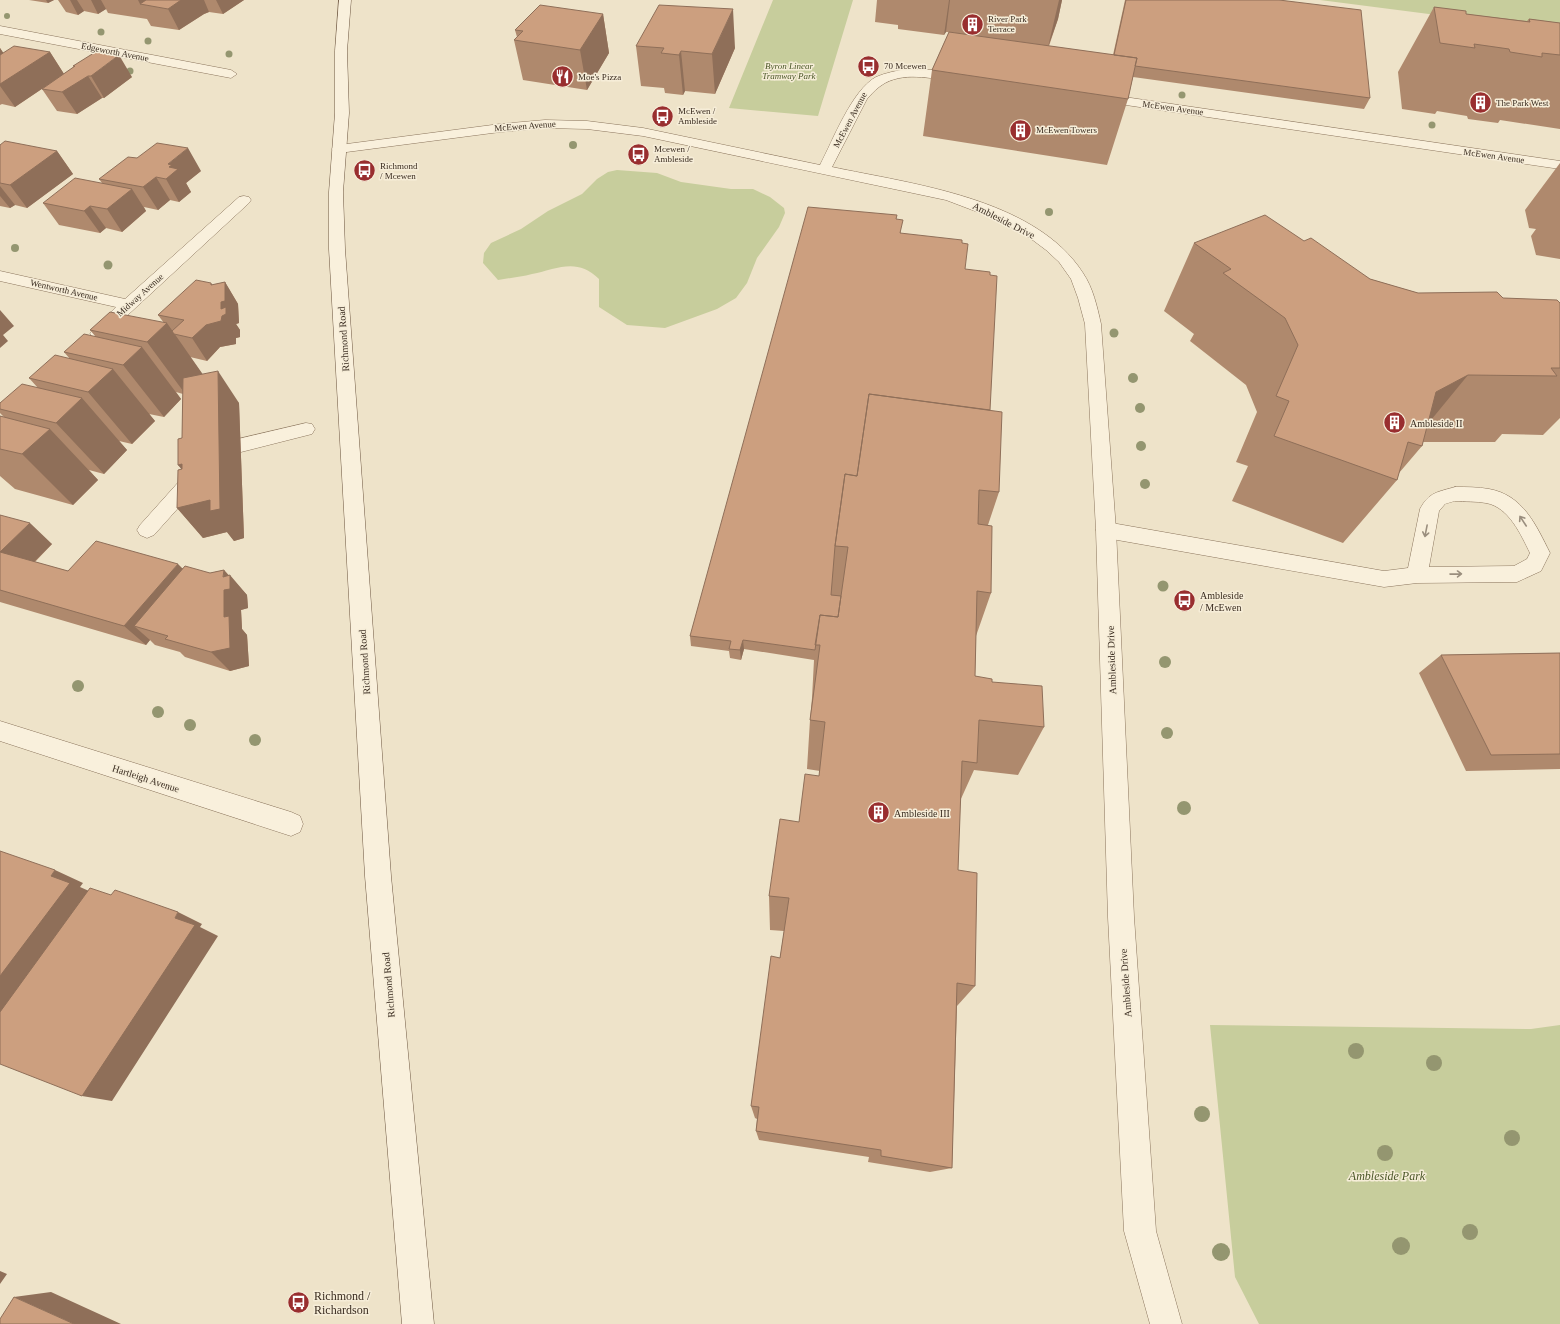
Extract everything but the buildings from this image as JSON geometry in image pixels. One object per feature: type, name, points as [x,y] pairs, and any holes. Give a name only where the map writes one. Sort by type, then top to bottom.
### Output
[{"type":"street","name":"Richmond Road","points":[[345,0],[342,23],[342,113],[336,192],[337,249],[377,861],[418,1324]]},
{"type":"street","name":"Edgeworth Avenue","points":[[0,30],[230,74]]},
{"type":"street","name":"McEwen Avenue","points":[[339,149],[500,128],[545,124],[587,125],[643,132],[824,170],[861,98],[867,90],[876,83],[894,75],[918,72],[972,79]]},
{"type":"street","name":"McEwen Avenue","points":[[1081,95],[1560,166]]},
{"type":"street","name":"Ambleside Drive","points":[[824,170],[924,189],[975,204],[1023,227],[1058,254],[1075,272],[1089,302],[1093,324],[1106,530],[1121,917],[1140,1231],[1166,1324]]},
{"type":"street","name":"Midway Avenue","points":[[85,344],[244,200]]},
{"type":"street","name":"Wentworth Avenue","points":[[0,276],[129,305]]},
{"type":"street","points":[[241,445],[306,429]]},
{"type":"street","points":[[147,530],[190,482],[206,454]]},
{"type":"street","points":[[1106,530],[1384,579],[1417,575],[1517,574],[1534,566],[1540,553],[1523,520],[1504,502],[1489,496],[1455,494],[1438,499],[1430,510],[1417,575]]},
{"type":"street","name":"Hartleigh Avenue","points":[[0,731],[291,824]]},
{"type":"green space","name":"Byron Linear Tramway Park","points":[[773,0],[853,0],[818,116],[729,108]]},
{"type":"green space","points":[[1320,0],[1560,0],[1560,31]]},
{"type":"green space","points":[[617,170],[657,173],[681,182],[731,189],[753,189],[770,197],[784,208],[785,213],[779,227],[757,258],[747,283],[736,298],[717,309],[665,328],[627,325],[599,307],[599,279],[591,272],[583,268],[567,266],[524,276],[498,280],[483,263],[484,253],[491,243],[521,229],[548,211],[582,194],[597,179],[608,172]]},
{"type":"green space","name":"Ambleside Park","points":[[1210,1025],[1531,1029],[1560,1025],[1560,1324],[1259,1324],[1235,1277]]},
{"type":"place","name":"River Park Terrace","points":[[972,24]]},
{"type":"place","name":"70 Mcewen","points":[[869,66]]},
{"type":"place","name":"Moe's Pizza","points":[[562,77]]},
{"type":"place","name":"The Park West","points":[[1481,103]]},
{"type":"place","name":"McEwen / Ambleside","points":[[663,116]]},
{"type":"place","name":"McEwen Towers","points":[[1020,130]]},
{"type":"place","name":"Mcewen / Ambleside","points":[[638,154]]},
{"type":"place","name":"Richmond / Mcewen","points":[[364,171]]},
{"type":"place","name":"Ambleside II","points":[[1394,423]]},
{"type":"place","name":"Ambleside / McEwen","points":[[1184,601]]},
{"type":"place","name":"Ambleside III","points":[[879,813]]},
{"type":"place","name":"Richmond / Richardson","points":[[299,1303]]}]
